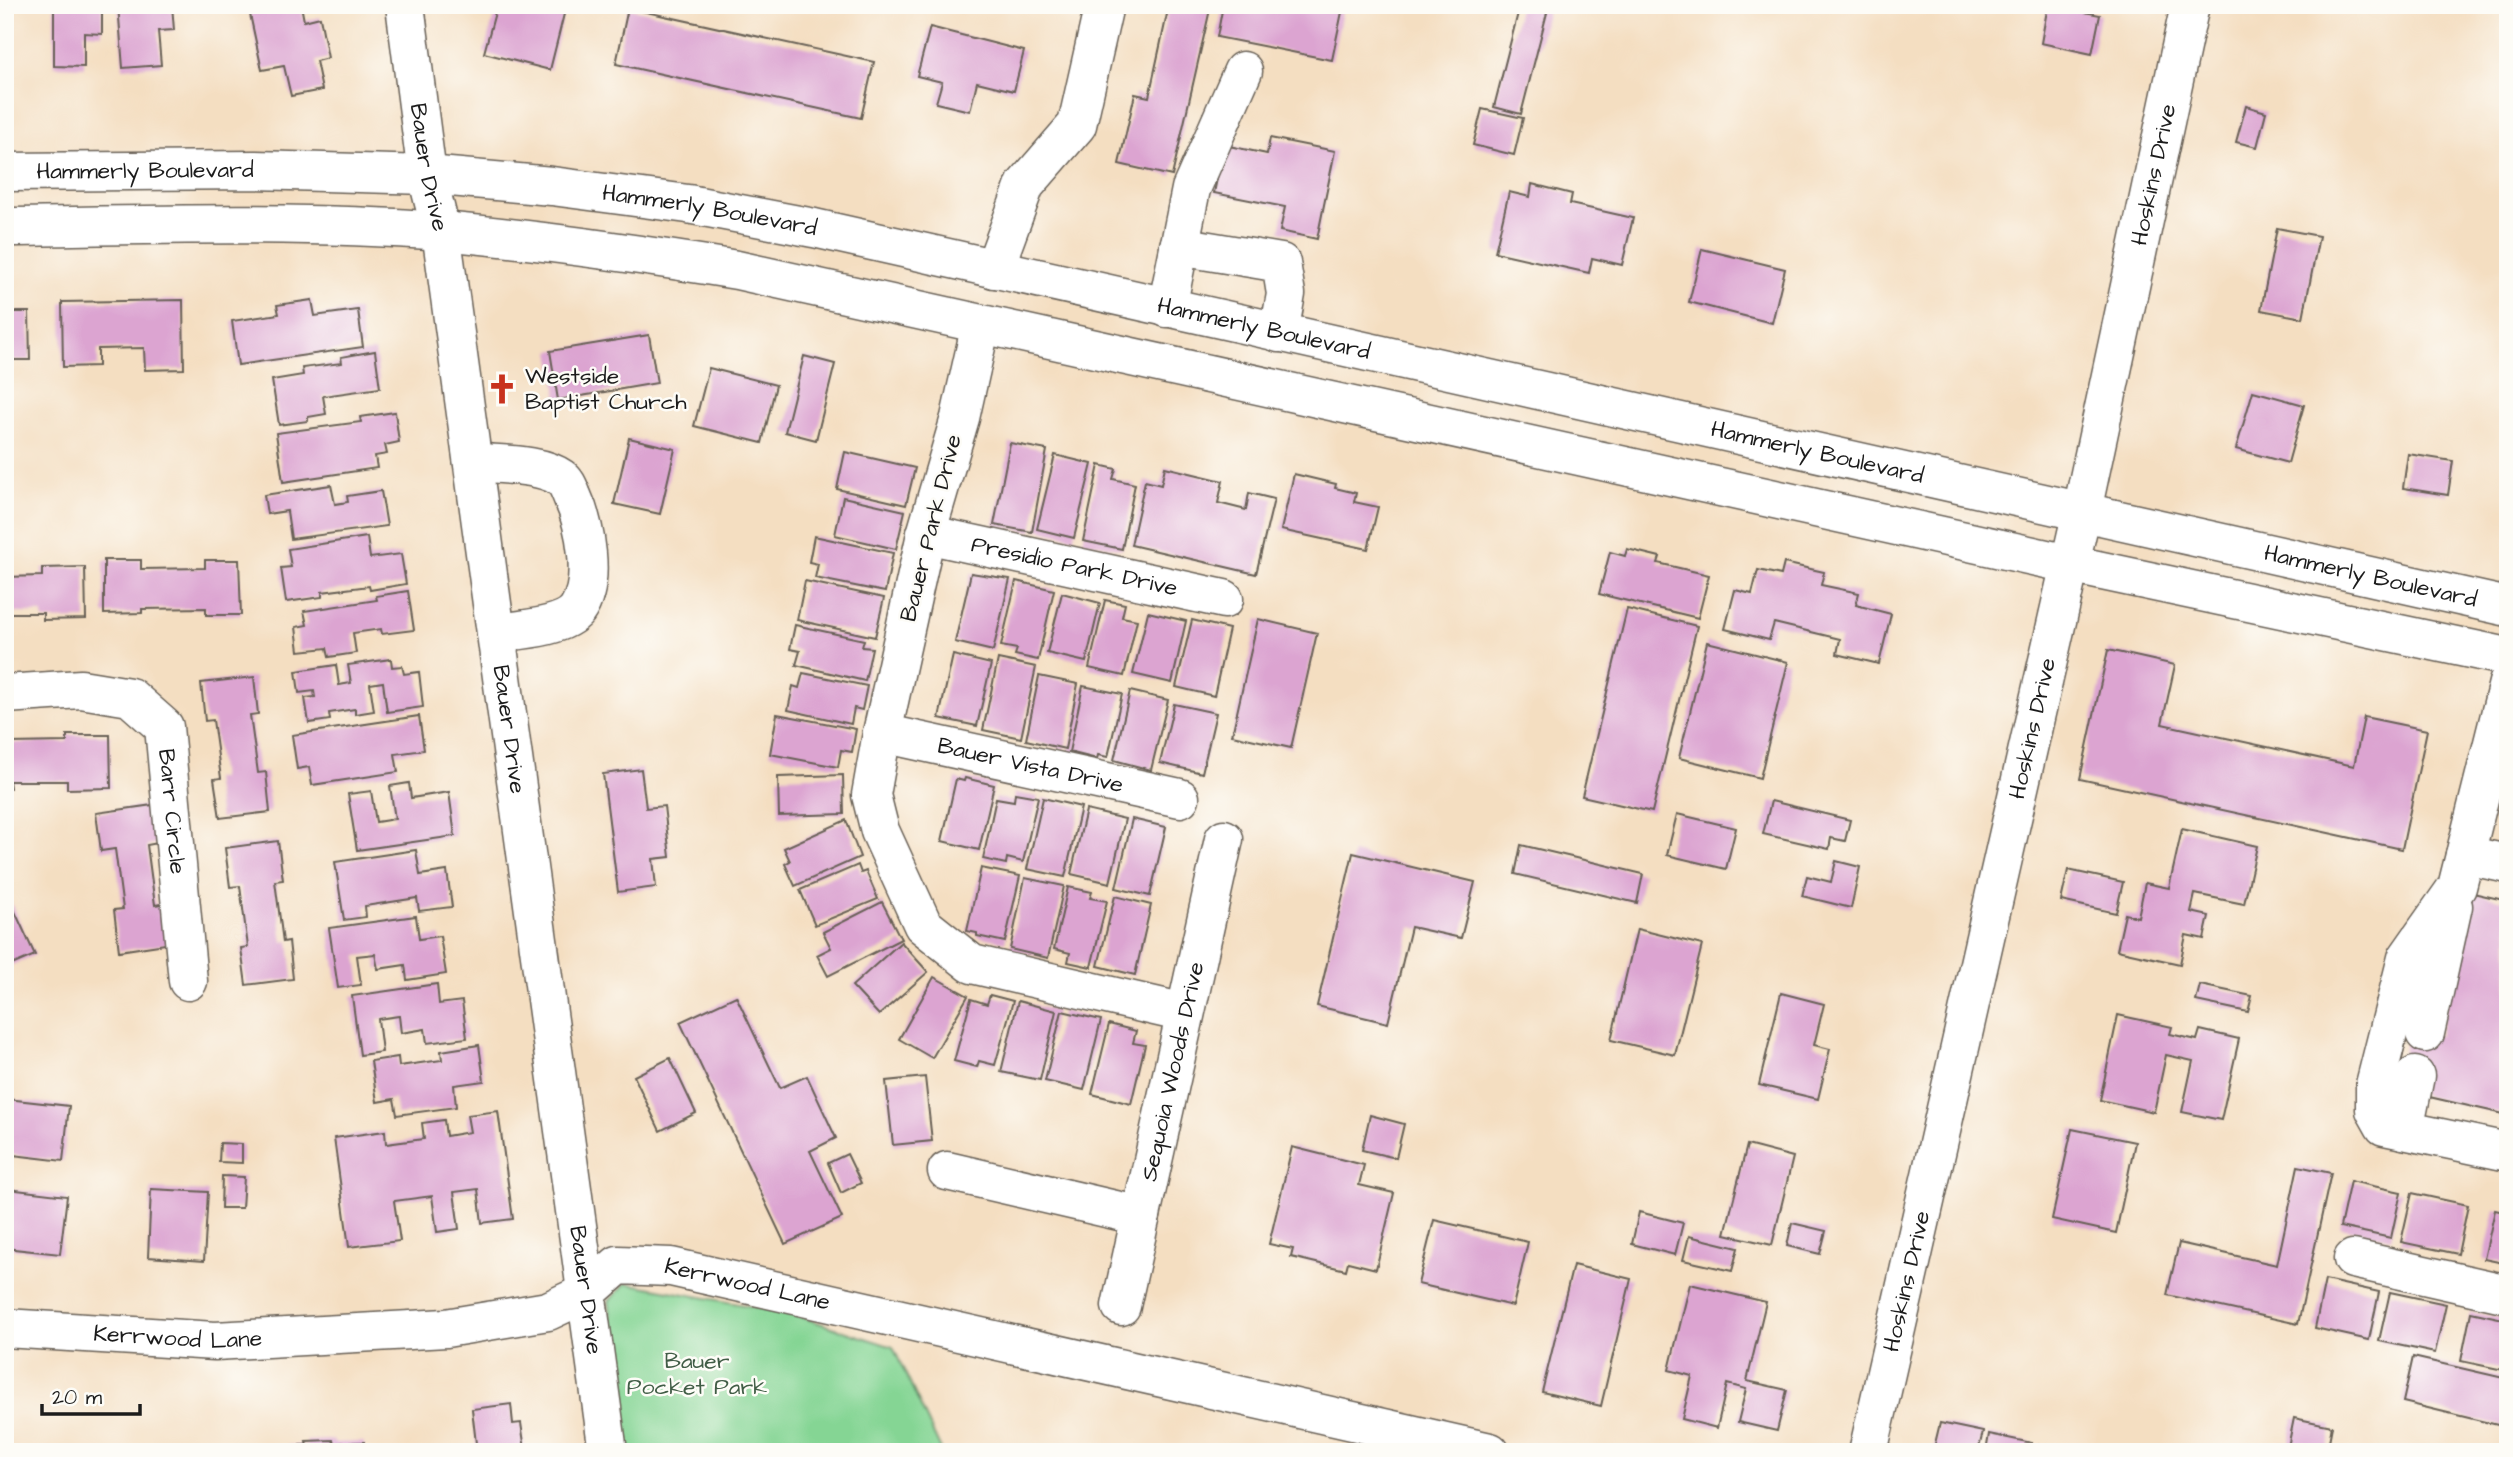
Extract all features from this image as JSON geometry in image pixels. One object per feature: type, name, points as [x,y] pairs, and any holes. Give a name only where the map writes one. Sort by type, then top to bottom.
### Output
[{"type":"street","name":"Bauer Drive","points":[[405,5],[427,175],[441,231],[608,1452]]},
{"type":"street","name":"Bauer Park Drive","points":[[1104,5],[1077,125],[1025,185],[994,270],[960,418],[926,534],[871,795],[880,831],[923,925],[972,964],[1185,1013]]},
{"type":"street","name":"Hoskins Drive","points":[[1868,1452],[2081,511],[2190,5]]},
{"type":"street","points":[[1167,308],[1191,189],[1243,71]]},
{"type":"street","name":"Hammerly Boulevard","points":[[5,172],[257,170],[427,175],[552,186],[688,204],[814,229],[2081,511],[2507,601]]},
{"type":"street","points":[[5,227],[257,224],[441,231],[638,254],[737,270],[2069,564],[2508,657]]},
{"type":"street","points":[[1179,246],[1281,263],[1286,294],[1279,333]]},
{"type":"street","points":[[1428,423],[1442,369]]},
{"type":"street","points":[[473,462],[547,469],[564,479],[581,515],[588,564],[584,591],[576,611],[556,623],[496,633]]},
{"type":"street","name":"Presidio Park Drive","points":[[926,534],[1224,599]]},
{"type":"street","points":[[2425,1032],[2461,871],[2497,769],[2508,683]]},
{"type":"street","name":"Barr Circle","points":[[5,694],[81,689],[130,697],[164,727],[188,981]]},
{"type":"street","name":"Bauer Vista Drive","points":[[882,733],[1180,798]]},
{"type":"street","name":"Sequoia Woods Drive","points":[[1121,1306],[1224,839]]},
{"type":"street","points":[[2508,864],[2461,871],[2407,958],[2375,1085],[2375,1110],[2385,1126],[2508,1152]]},
{"type":"street","points":[[2404,1130],[2415,1076]]},
{"type":"street","points":[[947,1171],[1141,1216]]},
{"type":"street","points":[[2353,1259],[2508,1294]]},
{"type":"street","name":"Kerrwood Lane","points":[[5,1328],[215,1341],[446,1328],[548,1311],[586,1293],[618,1265],[671,1267],[1442,1447],[1490,1452]]},
{"type":"green space","name":"Bauer Pocket Park","points":[[626,1283],[792,1314],[893,1347],[942,1452],[628,1452],[609,1301]]},
{"type":"building","points":[[102,5],[102,34],[84,33],[84,67],[54,66],[54,7]]},
{"type":"building","points":[[118,5],[172,5],[174,30],[158,31],[161,65],[123,68]]},
{"type":"building","points":[[248,5],[301,5],[304,21],[320,17],[328,58],[316,61],[322,90],[291,96],[284,66],[262,70]]},
{"type":"building","points":[[497,5],[566,6],[550,70],[484,53]]},
{"type":"building","points":[[1169,5],[1211,5],[1172,176],[1119,164],[1135,94],[1149,97]]},
{"type":"building","points":[[1223,5],[1343,7],[1332,60],[1217,37]]},
{"type":"building","points":[[1520,5],[1549,5],[1521,114],[1494,107]]},
{"type":"building","points":[[2048,5],[2100,15],[2092,54],[2041,43]]},
{"type":"building","points":[[628,8],[874,62],[861,118],[616,64]]},
{"type":"building","points":[[930,27],[1024,51],[1014,91],[977,82],[970,111],[936,103],[942,82],[917,76]]},
{"type":"building","points":[[2246,106],[2266,112],[2257,147],[2236,142]]},
{"type":"building","points":[[1482,109],[1523,118],[1514,155],[1473,145]]},
{"type":"building","points":[[1270,138],[1335,151],[1317,239],[1280,231],[1285,207],[1214,193],[1224,145],[1267,154]]},
{"type":"building","points":[[1532,184],[1572,194],[1570,204],[1633,218],[1622,265],[1592,258],[1589,273],[1495,252],[1509,192],[1530,197]]},
{"type":"building","points":[[2277,228],[2319,236],[2303,318],[2261,310]]},
{"type":"building","points":[[1702,249],[1785,269],[1772,323],[1689,302]]},
{"type":"building","points":[[183,300],[184,369],[145,370],[144,348],[98,349],[98,366],[63,367],[62,302]]},
{"type":"building","points":[[312,300],[315,316],[358,310],[363,347],[238,365],[232,321],[279,314],[277,305]]},
{"type":"building","points":[[5,312],[29,312],[30,360],[5,360]]},
{"type":"building","points":[[649,335],[657,383],[558,400],[550,351]]},
{"type":"building","points":[[375,351],[380,388],[323,396],[326,414],[308,417],[308,421],[279,425],[272,380],[303,375],[302,368],[342,363],[341,357]]},
{"type":"building","points":[[804,356],[835,364],[816,440],[785,432]]},
{"type":"building","points":[[709,368],[776,385],[762,443],[694,426]]},
{"type":"building","points":[[2253,391],[2304,405],[2288,463],[2236,449]]},
{"type":"building","points":[[395,412],[399,442],[385,445],[387,454],[375,456],[377,468],[283,482],[276,433],[361,422],[360,417]]},
{"type":"building","points":[[629,438],[675,449],[660,514],[614,504]]},
{"type":"building","points":[[1010,443],[1047,450],[1032,532],[994,525]]},
{"type":"building","points":[[845,452],[915,468],[906,505],[837,489]]},
{"type":"building","points":[[2408,454],[2453,461],[2448,495],[2403,488]]},
{"type":"building","points":[[1055,455],[1092,464],[1074,538],[1037,529]]},
{"type":"building","points":[[1099,465],[1116,469],[1113,479],[1135,484],[1122,549],[1083,541]]},
{"type":"building","points":[[1165,467],[1223,481],[1218,503],[1246,510],[1249,493],[1274,499],[1256,574],[1131,545],[1145,481],[1161,485]]},
{"type":"building","points":[[1294,474],[1336,484],[1335,488],[1356,493],[1354,502],[1378,507],[1368,549],[1281,530]]},
{"type":"building","points":[[331,485],[335,504],[348,502],[347,496],[381,491],[387,526],[291,539],[287,511],[267,514],[264,495]]},
{"type":"building","points":[[843,497],[905,511],[896,549],[835,535]]},
{"type":"building","points":[[814,536],[893,553],[885,592],[815,578],[818,564],[809,562]]},
{"type":"building","points":[[367,537],[370,558],[401,554],[406,584],[370,590],[369,586],[322,592],[322,597],[286,602],[281,568],[291,567],[288,549]]},
{"type":"building","points":[[1627,549],[1660,557],[1658,563],[1709,575],[1698,618],[1599,594],[1610,552],[1625,556]]},
{"type":"building","points":[[104,560],[141,560],[141,569],[205,568],[205,560],[239,560],[241,615],[206,615],[206,608],[142,609],[142,613],[104,614]]},
{"type":"building","points":[[1784,563],[1824,572],[1821,585],[1859,593],[1856,605],[1891,614],[1879,664],[1837,654],[1840,639],[1774,623],[1769,640],[1725,629],[1735,590],[1752,594],[1758,570],[1781,575]]},
{"type":"building","points":[[85,567],[86,619],[43,620],[43,613],[5,613],[5,577],[42,576],[42,568]]},
{"type":"building","points":[[971,573],[1010,579],[993,651],[955,642]]},
{"type":"building","points":[[805,581],[884,598],[875,637],[797,620]]},
{"type":"building","points":[[1016,581],[1054,590],[1038,660],[1015,655],[1017,649],[1001,646]]},
{"type":"building","points":[[408,591],[414,630],[382,634],[381,629],[353,633],[356,653],[329,657],[327,648],[299,651],[296,627],[307,625],[304,611],[377,600],[376,596]]},
{"type":"building","points":[[1062,593],[1100,603],[1086,662],[1047,653]]},
{"type":"building","points":[[1105,600],[1125,604],[1122,617],[1137,620],[1124,676],[1089,668]]},
{"type":"building","points":[[1627,609],[1697,626],[1652,812],[1582,796]]},
{"type":"building","points":[[1148,612],[1186,621],[1172,683],[1133,674]]},
{"type":"building","points":[[1258,619],[1317,633],[1291,748],[1232,735]]},
{"type":"building","points":[[1192,620],[1229,629],[1214,696],[1176,687]]},
{"type":"building","points":[[795,625],[864,640],[862,647],[872,648],[865,681],[796,665],[800,651],[790,649]]},
{"type":"building","points":[[1707,642],[1788,662],[1760,778],[1679,758]]},
{"type":"building","points":[[2108,650],[2175,665],[2162,724],[2354,766],[2364,717],[2427,730],[2402,849],[2080,779]]},
{"type":"building","points":[[953,655],[991,664],[977,726],[939,718]]},
{"type":"building","points":[[391,659],[392,667],[402,666],[404,674],[419,672],[423,707],[387,712],[383,682],[370,684],[374,711],[355,714],[355,709],[329,713],[330,720],[309,723],[305,698],[315,697],[314,691],[299,693],[296,671],[336,665],[339,685],[351,683],[348,665]]},
{"type":"building","points":[[998,659],[1036,667],[1021,738],[983,730]]},
{"type":"building","points":[[803,673],[867,686],[862,710],[854,708],[851,724],[788,710],[793,686],[799,688]]},
{"type":"building","points":[[1039,676],[1078,684],[1065,749],[1026,740]]},
{"type":"building","points":[[254,677],[258,714],[250,715],[258,773],[266,772],[270,812],[220,818],[214,779],[221,778],[213,720],[205,721],[201,683]]},
{"type":"building","points":[[1083,686],[1122,694],[1108,757],[1098,755],[1097,759],[1069,752]]},
{"type":"building","points":[[1130,691],[1168,700],[1151,770],[1114,760]]},
{"type":"building","points":[[1174,704],[1216,713],[1202,773],[1160,763]]},
{"type":"building","points":[[777,714],[856,729],[852,752],[841,750],[838,767],[770,754]]},
{"type":"building","points":[[419,716],[424,750],[395,754],[398,772],[312,785],[309,767],[297,769],[292,735]]},
{"type":"building","points":[[67,735],[110,735],[111,788],[67,789],[67,781],[9,781],[10,788],[5,789],[5,738],[9,738],[9,743],[67,742]]},
{"type":"building","points":[[641,769],[646,808],[664,806],[670,857],[653,859],[656,887],[618,892],[603,774]]},
{"type":"building","points":[[843,775],[844,814],[779,816],[778,777]]},
{"type":"building","points":[[965,778],[994,785],[979,850],[942,841],[956,779],[964,781]]},
{"type":"building","points":[[409,783],[411,798],[449,792],[455,836],[357,850],[348,794],[371,791],[376,822],[395,819],[390,786]]},
{"type":"building","points":[[1015,793],[1038,797],[1023,862],[1007,858],[1006,864],[983,859],[996,798],[1014,801]]},
{"type":"building","points":[[1043,798],[1081,807],[1065,877],[1027,869]]},
{"type":"building","points":[[1771,801],[1850,820],[1845,841],[1831,838],[1829,849],[1763,834]]},
{"type":"building","points":[[153,805],[158,843],[147,845],[155,905],[166,903],[172,943],[119,951],[114,910],[123,909],[115,849],[101,851],[96,813]]},
{"type":"building","points":[[1086,810],[1125,819],[1110,883],[1071,874]]},
{"type":"building","points":[[1677,814],[1736,828],[1726,869],[1667,855]]},
{"type":"building","points":[[1132,819],[1166,827],[1150,896],[1116,888]]},
{"type":"building","points":[[846,820],[860,857],[795,886],[785,864],[790,861],[784,848]]},
{"type":"building","points":[[2182,829],[2257,846],[2244,904],[2195,894],[2191,912],[2209,916],[2204,939],[2186,935],[2180,964],[2117,950],[2125,914],[2138,917],[2145,883],[2169,888]]},
{"type":"building","points":[[278,841],[283,880],[275,881],[283,942],[289,941],[293,979],[246,985],[241,948],[248,947],[240,886],[230,887],[225,848]]},
{"type":"building","points":[[1521,845],[1643,874],[1637,903],[1515,874]]},
{"type":"building","points":[[416,850],[420,875],[447,871],[452,907],[419,911],[417,898],[365,906],[366,917],[344,920],[335,862]]},
{"type":"building","points":[[1353,853],[1475,882],[1461,938],[1411,927],[1388,1023],[1317,1006]]},
{"type":"building","points":[[1836,861],[1860,867],[1851,908],[1802,896],[1807,876],[1831,882]]},
{"type":"building","points":[[858,865],[861,873],[866,871],[878,899],[815,925],[800,890]]},
{"type":"building","points":[[981,868],[1020,876],[1005,942],[967,931]]},
{"type":"building","points":[[2068,870],[2123,882],[2116,913],[2061,901]]},
{"type":"building","points":[[1025,878],[1064,886],[1048,958],[1010,949]]},
{"type":"building","points":[[1068,887],[1092,892],[1090,898],[1107,901],[1091,967],[1068,962],[1070,953],[1054,949]]},
{"type":"building","points":[[5,890],[35,955],[5,968]]},
{"type":"building","points":[[2473,893],[2508,901],[2508,1115],[2425,1096],[2399,1072],[2409,1029],[2439,1036]]},
{"type":"building","points":[[1115,896],[1151,905],[1135,975],[1098,966]]},
{"type":"building","points":[[882,902],[901,939],[828,976],[817,955],[831,948],[823,932]]},
{"type":"building","points":[[416,916],[419,939],[440,936],[446,974],[407,980],[405,965],[378,969],[375,954],[357,956],[361,985],[338,988],[329,928]]},
{"type":"building","points":[[1637,929],[1702,945],[1675,1055],[1611,1040]]},
{"type":"building","points":[[901,942],[928,972],[879,1015],[852,986]]},
{"type":"building","points":[[934,977],[968,996],[932,1058],[899,1039]]},
{"type":"building","points":[[437,984],[439,1004],[462,1001],[467,1038],[427,1043],[425,1029],[401,1033],[399,1016],[378,1019],[382,1052],[360,1055],[352,996]]},
{"type":"building","points":[[2200,985],[2252,996],[2248,1012],[2196,1001]]},
{"type":"building","points":[[1781,993],[1824,1004],[1814,1045],[1830,1049],[1818,1099],[1759,1085]]},
{"type":"building","points":[[990,995],[1013,1001],[995,1065],[979,1061],[977,1067],[954,1061],[971,999],[987,1004]]},
{"type":"building","points":[[736,996],[780,1088],[807,1076],[836,1138],[810,1151],[842,1218],[785,1244],[680,1022]]},
{"type":"building","points":[[1018,1001],[1056,1011],[1040,1080],[1001,1072]]},
{"type":"building","points":[[1062,1011],[1101,1020],[1084,1090],[1045,1081]]},
{"type":"building","points":[[2118,1015],[2172,1027],[2170,1034],[2197,1040],[2200,1030],[2239,1039],[2221,1120],[2182,1112],[2193,1061],[2166,1055],[2154,1112],[2100,1100]]},
{"type":"building","points":[[1109,1024],[1136,1031],[1133,1043],[1145,1045],[1131,1104],[1092,1094]]},
{"type":"building","points":[[479,1045],[484,1081],[454,1085],[456,1107],[397,1115],[394,1099],[377,1102],[371,1061],[398,1057],[399,1066],[442,1060],[441,1051]]},
{"type":"building","points":[[670,1058],[696,1113],[660,1131],[634,1076]]},
{"type":"building","points":[[925,1077],[932,1141],[893,1145],[886,1081]]},
{"type":"building","points":[[7,1099],[69,1106],[63,1161],[5,1154]]},
{"type":"building","points":[[498,1111],[513,1219],[482,1223],[478,1189],[454,1192],[459,1229],[437,1232],[432,1196],[394,1201],[400,1241],[349,1247],[334,1138],[385,1131],[386,1144],[424,1139],[422,1123],[444,1120],[446,1136],[470,1132],[467,1115]]},
{"type":"building","points":[[1370,1115],[1404,1124],[1396,1158],[1362,1150]]},
{"type":"building","points":[[2072,1129],[2135,1142],[2116,1233],[2052,1219]]},
{"type":"building","points":[[220,1143],[242,1144],[242,1163],[219,1162]]},
{"type":"building","points":[[1747,1145],[1793,1157],[1772,1245],[1725,1234]]},
{"type":"building","points":[[1292,1147],[1364,1165],[1359,1185],[1394,1193],[1376,1269],[1348,1262],[1346,1270],[1291,1257],[1293,1249],[1269,1244]]},
{"type":"building","points":[[847,1154],[861,1183],[841,1193],[828,1163]]},
{"type":"building","points":[[2298,1166],[2331,1173],[2298,1324],[2167,1295],[2179,1243],[2277,1265]]},
{"type":"building","points":[[222,1176],[244,1177],[242,1208],[221,1208]]},
{"type":"building","points":[[2350,1181],[2401,1192],[2391,1238],[2340,1227]]},
{"type":"building","points":[[8,1189],[67,1196],[60,1254],[5,1248]]},
{"type":"building","points":[[151,1189],[208,1192],[204,1261],[148,1257]]},
{"type":"building","points":[[2412,1193],[2468,1205],[2458,1254],[2401,1242]]},
{"type":"building","points":[[2495,1210],[2508,1213],[2508,1264],[2484,1259]]},
{"type":"building","points":[[1639,1212],[1683,1223],[1675,1255],[1632,1244]]},
{"type":"building","points":[[1434,1220],[1528,1242],[1513,1306],[1418,1284]]},
{"type":"building","points":[[1792,1223],[1826,1231],[1820,1254],[1787,1246]]},
{"type":"building","points":[[1689,1236],[1738,1248],[1732,1271],[1683,1260]]},
{"type":"building","points":[[1573,1265],[1631,1279],[1601,1406],[1542,1392]]},
{"type":"building","points":[[2325,1280],[2379,1292],[2369,1340],[2315,1328]]},
{"type":"building","points":[[1690,1284],[1766,1302],[1747,1381],[1787,1390],[1777,1431],[1738,1422],[1746,1389],[1727,1384],[1717,1428],[1682,1419],[1692,1376],[1669,1370]]},
{"type":"building","points":[[2390,1292],[2446,1304],[2435,1353],[2379,1341]]},
{"type":"building","points":[[2471,1312],[2508,1320],[2508,1371],[2461,1361]]},
{"type":"building","points":[[2413,1357],[2508,1379],[2506,1427],[2403,1402]]},
{"type":"building","points":[[511,1404],[513,1424],[521,1423],[525,1449],[517,1452],[477,1452],[472,1409]]},
{"type":"building","points":[[2294,1418],[2332,1426],[2327,1452],[2287,1452]]},
{"type":"building","points":[[1940,1423],[1983,1432],[1978,1452],[1933,1452]]},
{"type":"building","points":[[1989,1434],[2032,1443],[2031,1452],[1986,1452]]},
{"type":"building","points":[[333,1440],[334,1443],[364,1442],[364,1452],[289,1452],[288,1445]]},
{"type":"building","points":[[2039,1445],[2066,1451],[2066,1452],[2038,1452]]},
{"type":"place","name":"Westside Baptist Church","points":[[502,389]]}]
